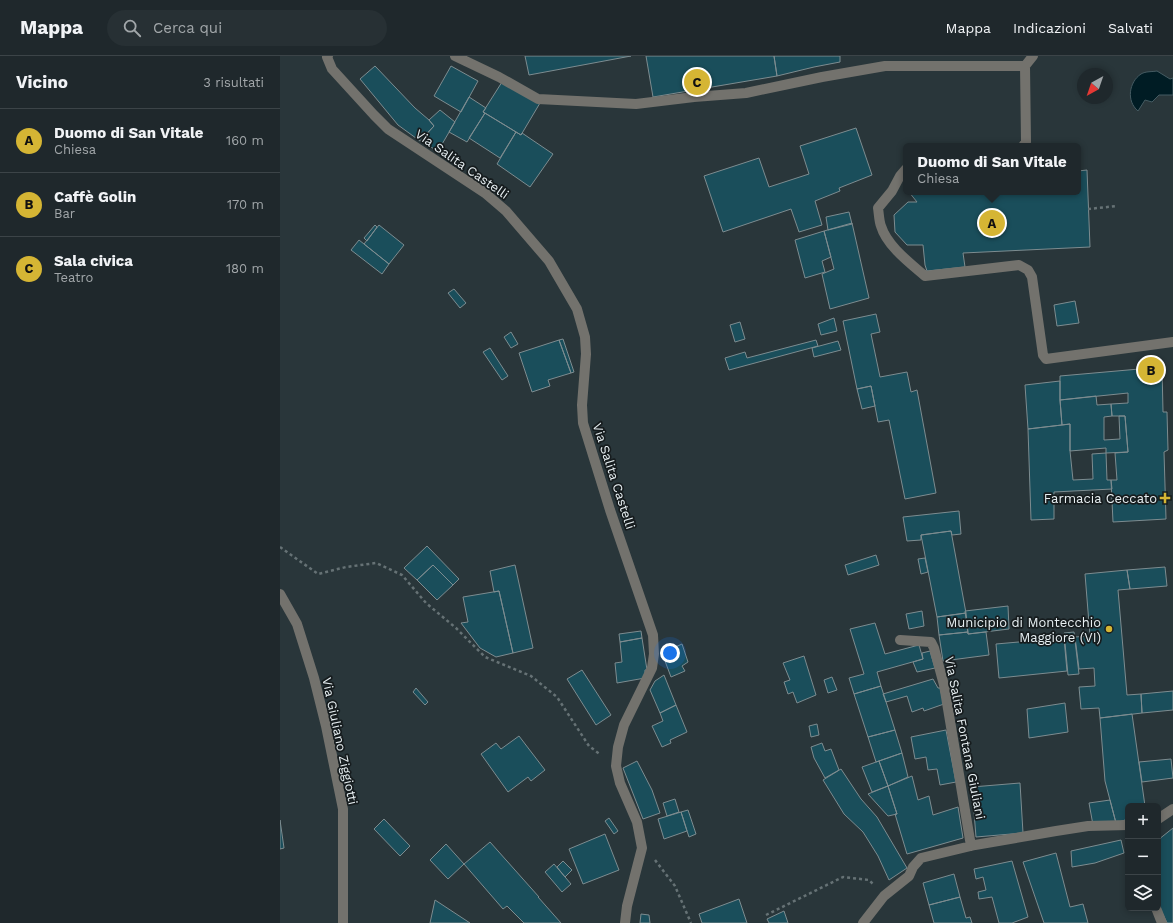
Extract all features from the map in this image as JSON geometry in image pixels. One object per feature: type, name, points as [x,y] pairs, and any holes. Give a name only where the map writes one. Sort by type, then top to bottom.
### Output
[{"type":"street","name":"Via Salita Castelli","points":[[327,56],[332,70],[388,129],[485,193],[506,211],[549,262],[577,309],[585,337],[586,354],[582,423],[653,635],[654,654],[652,668],[624,725],[618,747],[616,766],[620,783],[637,822],[642,848],[627,906],[625,923]]},
{"type":"street","points":[[455,56],[499,77],[538,99],[636,104],[746,93],[884,66],[1025,66]]},
{"type":"street","points":[[1025,143],[1025,66],[1033,56]]},
{"type":"street","points":[[903,172],[892,191],[878,208],[881,227],[888,240],[925,276],[1019,265],[1028,270],[1032,277],[1043,355],[1046,359],[1173,342]]},
{"type":"street","name":"Via Giuliano Ziggiotti","points":[[280,594],[297,624],[314,678],[326,726],[342,809],[343,923]]},
{"type":"street","name":"Via Salita Fontana Giuliani","points":[[900,640],[931,642],[934,648],[944,685],[971,846]]},
{"type":"street","points":[[1161,817],[1173,809]]},
{"type":"street","points":[[863,923],[884,896],[909,876],[913,867],[921,858],[971,846],[1062,830],[1088,826],[1125,824]]},
{"type":"street","points":[[1157,911],[1162,923]]},
{"type":"path","points":[[1088,209],[1117,206]]},
{"type":"path","points":[[280,547],[318,574],[346,567],[376,564],[402,575],[426,603],[456,628],[485,657],[531,676],[557,696],[590,746],[616,766]]},
{"type":"path","points":[[642,848],[659,865],[675,886],[692,923]]},
{"type":"path","points":[[766,915],[843,877],[869,880],[884,896]]},
{"type":"water","points":[[1157,71],[1170,79],[1173,78],[1173,95],[1159,95],[1152,102],[1145,100],[1138,111],[1134,107],[1130,92],[1134,82],[1137,77],[1143,73]]},
{"type":"building","points":[[525,56],[631,56],[529,75]]},
{"type":"building","points":[[646,56],[774,56],[777,76],[653,97]]},
{"type":"building","points":[[774,56],[840,56],[840,62],[777,76]]},
{"type":"building","points":[[375,66],[434,126],[420,141],[398,125],[360,79]]},
{"type":"building","points":[[451,66],[478,81],[461,112],[434,96]]},
{"type":"building","points":[[502,82],[540,103],[521,135],[483,112]]},
{"type":"building","points":[[469,97],[486,108],[483,112],[485,113],[467,142],[449,132]]},
{"type":"building","points":[[440,110],[455,122],[438,151],[420,141],[434,126],[429,120]]},
{"type":"building","points":[[485,113],[516,132],[500,158],[469,138]]},
{"type":"building","points":[[856,128],[872,175],[839,188],[840,191],[815,201],[822,225],[799,232],[791,209],[723,232],[704,176],[759,158],[769,187],[809,174],[800,146]]},
{"type":"building","points":[[516,132],[521,135],[522,133],[553,154],[530,187],[497,164]]},
{"type":"building","points":[[1087,170],[1090,247],[963,253],[965,267],[927,271],[923,245],[907,245],[895,232],[894,215],[908,202],[917,202],[911,195],[1081,195],[1081,171]]},
{"type":"building","points":[[849,212],[852,224],[828,230],[826,217]]},
{"type":"building","points":[[852,223],[869,298],[830,309],[822,274],[834,269],[824,231]]},
{"type":"building","points":[[375,225],[377,227],[367,241],[364,238]]},
{"type":"building","points":[[379,225],[404,245],[389,264],[364,244]]},
{"type":"building","points":[[824,231],[831,257],[822,261],[825,272],[805,278],[795,240]]},
{"type":"building","points":[[359,240],[389,264],[382,274],[351,250]]},
{"type":"building","points":[[454,289],[466,303],[460,308],[448,293]]},
{"type":"building","points":[[1075,301],[1079,323],[1057,326],[1054,305]]},
{"type":"building","points":[[876,314],[880,332],[871,334],[880,377],[907,372],[911,392],[917,390],[936,493],[905,499],[889,420],[878,422],[871,386],[857,389],[843,321]]},
{"type":"building","points":[[834,318],[837,331],[821,335],[818,324]]},
{"type":"building","points":[[740,322],[745,339],[735,342],[730,325]]},
{"type":"building","points":[[511,332],[518,344],[511,348],[504,337]]},
{"type":"building","points":[[563,339],[574,372],[571,373],[559,340]]},
{"type":"building","points":[[559,340],[571,373],[548,380],[550,386],[532,392],[519,353]]},
{"type":"building","points":[[816,340],[818,346],[729,370],[725,358],[745,352],[747,358]]},
{"type":"building","points":[[838,341],[841,350],[814,357],[812,348]]},
{"type":"building","points":[[490,348],[508,376],[502,380],[483,352]]},
{"type":"building","points":[[1162,367],[1163,412],[1167,412],[1168,450],[1164,452],[1166,519],[1113,522],[1111,480],[1117,480],[1115,453],[1128,452],[1125,416],[1112,416],[1111,404],[1128,403],[1128,393],[1060,400],[1060,376]]},
{"type":"building","points":[[1060,381],[1062,425],[1028,429],[1025,385]]},
{"type":"building","points":[[871,386],[875,406],[862,409],[857,389]]},
{"type":"building","points":[[1096,396],[1097,405],[1111,404],[1112,416],[1104,417],[1104,440],[1120,439],[1119,416],[1125,416],[1128,452],[1106,453],[1106,448],[1070,451],[1070,424],[1062,425],[1060,400]]},
{"type":"building","points":[[1070,424],[1070,451],[1073,480],[1093,479],[1092,454],[1106,453],[1107,480],[1111,480],[1112,489],[1054,492],[1054,519],[1031,520],[1028,429]]},
{"type":"building","points":[[959,511],[961,534],[952,535],[951,531],[921,535],[921,540],[907,541],[903,517]]},
{"type":"building","points":[[951,531],[966,613],[937,617],[921,535]]},
{"type":"building","points":[[427,546],[459,579],[453,585],[433,565],[417,580],[404,568]]},
{"type":"building","points":[[876,555],[879,565],[848,575],[845,565]]},
{"type":"building","points":[[925,558],[928,572],[921,574],[918,559]]},
{"type":"building","points":[[433,565],[453,585],[437,600],[417,580]]},
{"type":"building","points":[[515,565],[533,648],[513,653],[499,591],[494,592],[490,571]]},
{"type":"building","points":[[1165,567],[1167,586],[1130,589],[1127,570]]},
{"type":"building","points":[[1127,570],[1130,589],[1118,590],[1127,695],[1141,694],[1142,713],[1100,718],[1099,708],[1081,709],[1079,687],[1095,686],[1094,668],[1079,669],[1075,637],[1090,636],[1085,574]]},
{"type":"building","points":[[499,591],[513,653],[496,657],[480,648],[461,623],[468,622],[463,597]]},
{"type":"building","points":[[1008,606],[1009,629],[968,634],[965,611]]},
{"type":"building","points":[[922,611],[924,626],[909,629],[906,614]]},
{"type":"building","points":[[966,613],[968,632],[939,635],[937,617]]},
{"type":"building","points":[[875,623],[885,654],[919,645],[923,659],[877,672],[881,686],[854,694],[849,678],[864,674],[850,629]]},
{"type":"building","points":[[641,631],[642,638],[620,642],[619,634]]},
{"type":"building","points":[[968,632],[968,634],[986,632],[989,655],[943,661],[939,635]]},
{"type":"building","points":[[1074,632],[1079,674],[1068,675],[1064,633]]},
{"type":"building","points":[[642,638],[647,670],[645,670],[645,678],[617,683],[615,663],[622,662],[620,642]]},
{"type":"building","points":[[1064,638],[1067,671],[999,678],[996,644]]},
{"type":"building","points":[[682,644],[688,662],[682,666],[685,671],[671,677],[662,653]]},
{"type":"building","points":[[930,651],[935,668],[917,672],[913,662],[923,659],[922,653]]},
{"type":"building","points":[[804,656],[816,695],[797,703],[793,692],[788,694],[784,682],[790,680],[783,663]]},
{"type":"building","points":[[582,670],[611,715],[596,725],[567,679]]},
{"type":"building","points":[[664,675],[676,705],[660,713],[650,690],[655,681]]},
{"type":"building","points":[[832,677],[837,690],[828,693],[824,680]]},
{"type":"building","points":[[933,679],[938,688],[940,688],[944,704],[924,711],[923,708],[912,712],[907,696],[886,702],[883,694]]},
{"type":"building","points":[[881,686],[895,730],[868,737],[854,694]]},
{"type":"building","points":[[416,688],[428,702],[425,705],[413,692]]},
{"type":"building","points":[[1173,691],[1173,710],[1142,713],[1141,694]]},
{"type":"building","points":[[1065,703],[1068,732],[1029,738],[1027,709]]},
{"type":"building","points":[[676,705],[687,732],[670,740],[671,743],[662,747],[652,726],[663,721],[660,713]]},
{"type":"building","points":[[1132,714],[1145,803],[1125,803],[1125,820],[1116,823],[1105,781],[1100,718]]},
{"type":"building","points":[[817,724],[819,735],[811,737],[809,726]]},
{"type":"building","points":[[895,730],[902,753],[876,762],[868,737]]},
{"type":"building","points":[[946,730],[956,782],[940,785],[937,769],[928,770],[926,757],[915,759],[911,737]]},
{"type":"building","points":[[519,736],[545,770],[531,781],[528,777],[508,792],[481,754],[496,743],[501,749]]},
{"type":"building","points":[[822,743],[825,751],[831,749],[839,770],[825,778],[814,758],[811,747]]},
{"type":"building","points":[[902,753],[908,777],[888,786],[879,761]]},
{"type":"building","points":[[1171,759],[1173,778],[1142,782],[1139,762]]},
{"type":"building","points":[[637,761],[652,790],[660,813],[643,819],[623,768]]},
{"type":"building","points":[[879,761],[888,786],[872,792],[862,767]]},
{"type":"building","points":[[841,769],[861,799],[877,817],[907,868],[889,880],[878,856],[863,832],[844,814],[823,780]]},
{"type":"building","points":[[912,776],[918,800],[929,796],[933,815],[958,807],[963,838],[907,854],[888,786]]},
{"type":"building","points":[[1020,783],[1023,833],[976,837],[972,787]]},
{"type":"building","points":[[888,786],[897,814],[888,816],[868,794]]},
{"type":"building","points":[[675,799],[679,812],[667,816],[663,803]]},
{"type":"building","points":[[1110,800],[1116,823],[1093,825],[1089,803]]},
{"type":"building","points":[[688,810],[696,834],[689,837],[681,812]]},
{"type":"building","points":[[681,812],[687,831],[664,839],[658,819]]},
{"type":"building","points":[[609,818],[618,831],[614,834],[605,821]]},
{"type":"building","points":[[384,819],[410,846],[400,856],[374,829]]},
{"type":"building","points":[[280,820],[284,848],[280,849]]},
{"type":"building","points":[[1173,828],[1173,923],[1167,923],[1161,910],[1161,838]]},
{"type":"building","points":[[605,834],[619,870],[583,884],[569,849]]},
{"type":"building","points":[[1121,840],[1124,853],[1095,863],[1072,867],[1071,851]]},
{"type":"building","points":[[490,842],[561,923],[524,923],[507,906],[503,909],[464,864]]},
{"type":"building","points":[[446,844],[464,864],[448,879],[430,860]]},
{"type":"building","points":[[1056,853],[1070,907],[1083,904],[1088,923],[1044,923],[1023,862]]},
{"type":"building","points":[[563,861],[572,870],[565,877],[557,867]]},
{"type":"building","points":[[1012,861],[1028,917],[1012,923],[999,923],[992,897],[979,899],[978,892],[986,890],[983,877],[976,879],[974,869]]},
{"type":"building","points":[[554,864],[571,884],[562,892],[545,872]]},
{"type":"building","points":[[954,874],[960,897],[929,905],[923,883]]},
{"type":"building","points":[[960,897],[966,918],[970,917],[972,923],[934,923],[929,905]]},
{"type":"building","points":[[739,899],[747,923],[702,923],[699,914]]},
{"type":"building","points":[[435,900],[470,923],[430,923]]},
{"type":"building","points":[[784,911],[788,923],[769,923],[767,919]]},
{"type":"building","points":[[641,914],[649,915],[650,923],[640,923]]},
{"type":"place","name":"Sala civica","points":[[697,82]]},
{"type":"place","name":"Duomo di San Vitale","points":[[992,223]]},
{"type":"place","name":"Caffè Golin","points":[[1151,370]]},
{"type":"place","name":"Farmacia Ceccato","points":[[1165,498]]},
{"type":"place","name":"Municipio di Montecchio Maggiore (VI)","points":[[1109,629]]}]
